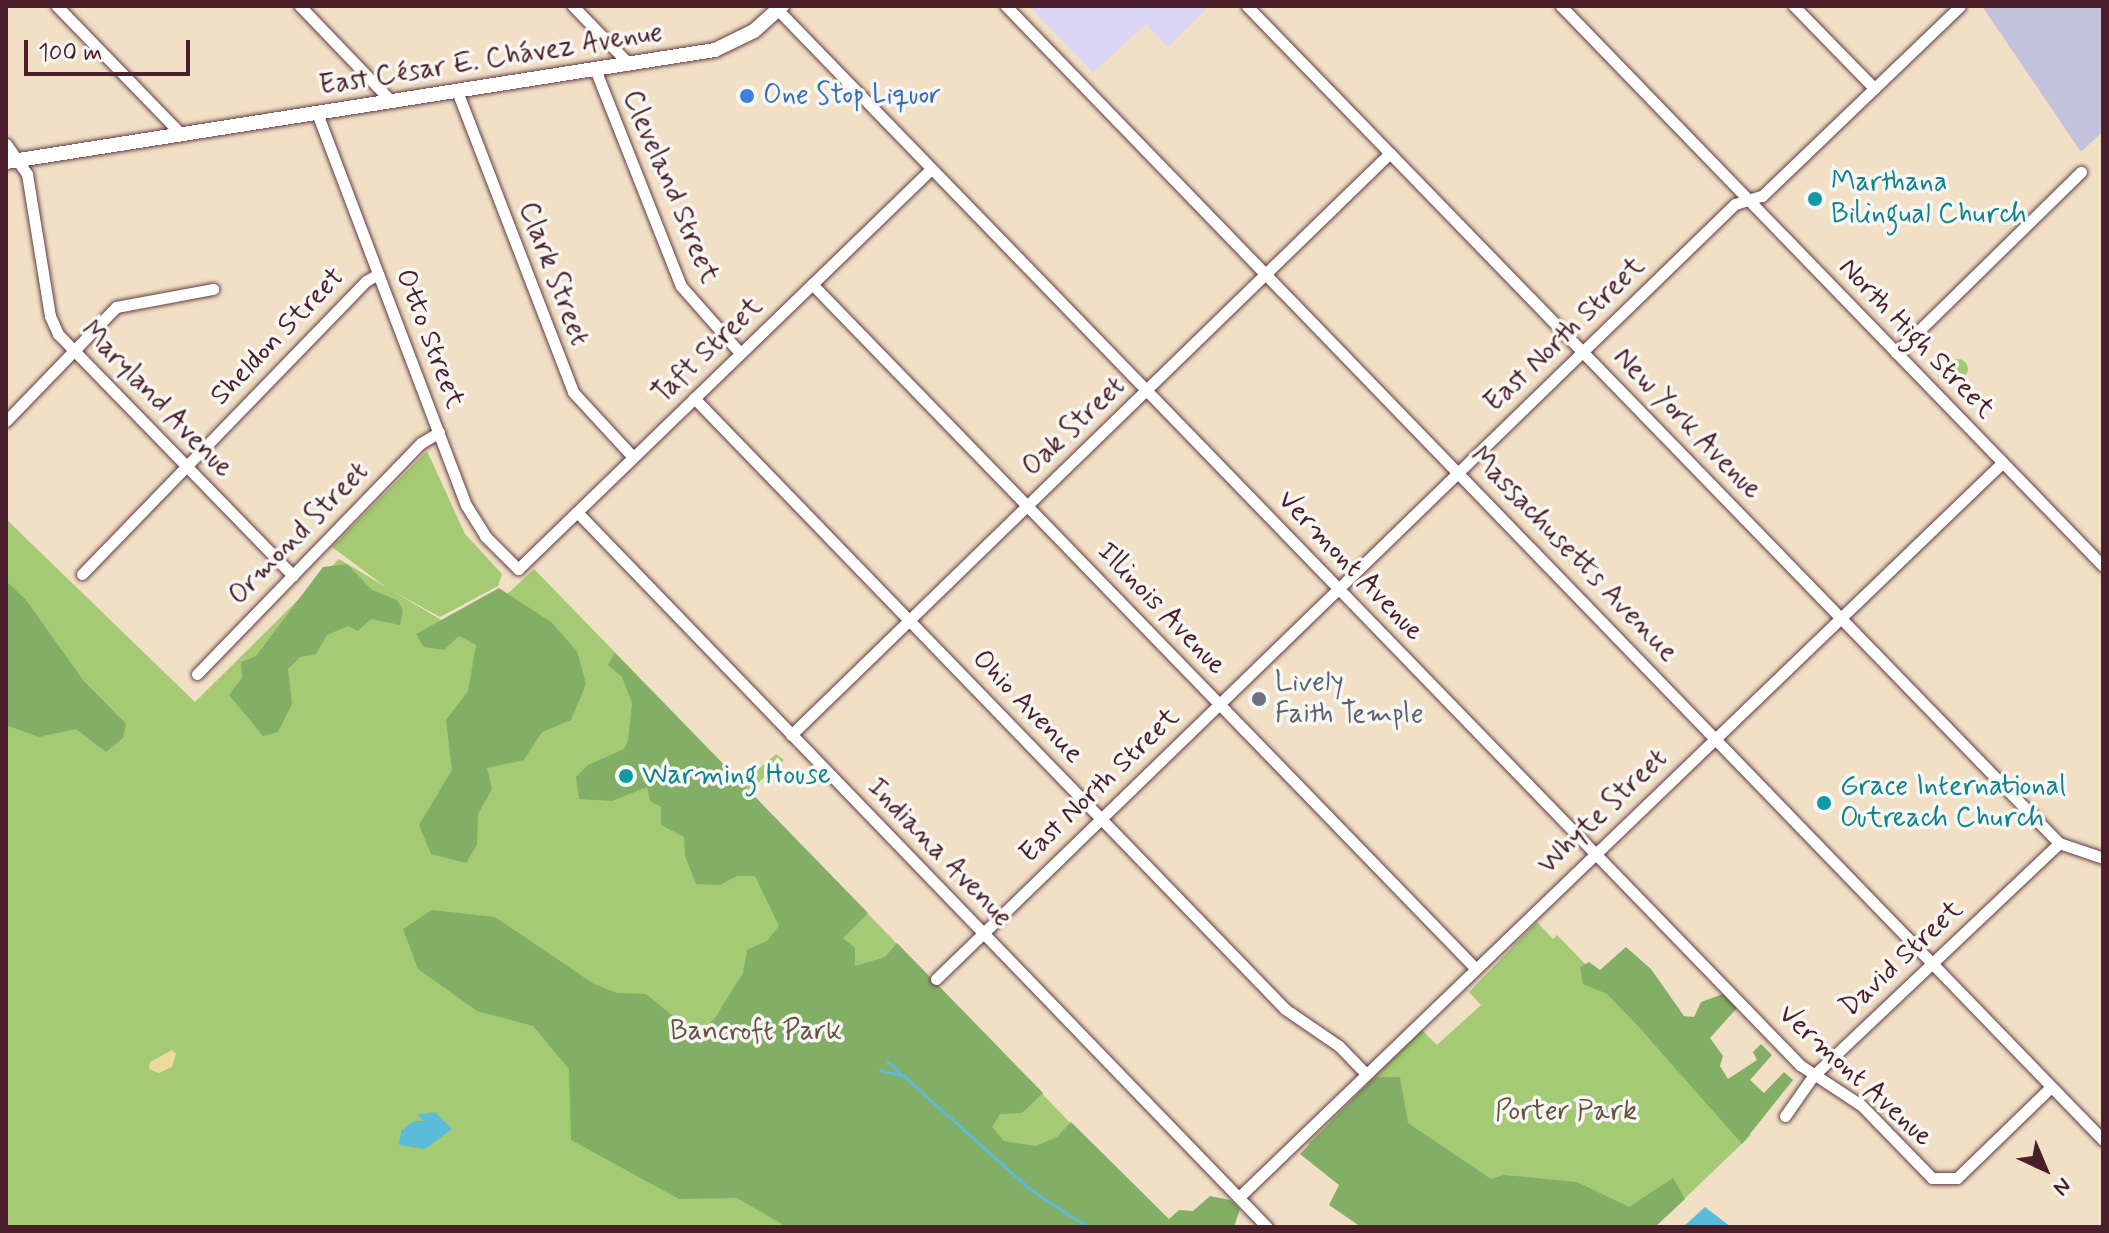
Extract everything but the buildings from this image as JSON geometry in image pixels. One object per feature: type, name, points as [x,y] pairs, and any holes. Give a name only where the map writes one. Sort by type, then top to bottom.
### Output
[{"type":"street","points":[[57,6],[181,134]]},
{"type":"street","points":[[300,6],[391,101]]},
{"type":"street","name":"Cleveland Street","points":[[573,6],[629,64]]},
{"type":"street","name":"Massachusetts Avenue","points":[[1006,6],[2103,1140]]},
{"type":"street","name":"New York Avenue","points":[[1247,6],[2059,843],[2103,858]]},
{"type":"street","name":"North High Street","points":[[1561,6],[2103,566]]},
{"type":"street","points":[[1794,6],[1874,88]]},
{"type":"street","name":"East North Street","points":[[936,979],[1735,204],[1762,196],[1960,6]]},
{"type":"street","name":"East César E. Chávez Avenue","points":[[6,162],[715,50],[754,31],[780,8]]},
{"type":"street","name":"Vermont Avenue","points":[[780,8],[931,169],[1813,1076],[1861,1105],[1932,1178],[1957,1178],[2050,1088]]},
{"type":"street","name":"Cleveland Street","points":[[595,69],[681,286],[740,353]]},
{"type":"street","name":"Clark Street","points":[[457,91],[573,392],[633,457]]},
{"type":"street","name":"Otto Street","points":[[317,113],[474,522],[518,569]]},
{"type":"street","points":[[6,144],[22,160]]},
{"type":"street","name":"Oak Street","points":[[791,735],[1390,153]]},
{"type":"street","name":"Maryland Avenue","points":[[22,160],[50,316],[74,351],[293,576]]},
{"type":"street","name":"Taft Street","points":[[518,569],[931,169]]},
{"type":"street","points":[[1896,353],[2081,172]]},
{"type":"street","name":"Sheldon Street","points":[[82,574],[186,465],[378,274]]},
{"type":"street","name":"Illinois Avenue","points":[[812,284],[1475,968]]},
{"type":"street","points":[[6,421],[124,303],[213,289]]},
{"type":"street","name":"Ohio Avenue","points":[[694,398],[1285,1009],[1339,1046],[1366,1074]]},
{"type":"street","name":"Ormond Street","points":[[197,674],[421,443],[439,432]]},
{"type":"street","name":"Whyte Street","points":[[1239,1197],[2002,463]]},
{"type":"street","name":"Indiana Avenue","points":[[577,512],[1267,1227]]},
{"type":"street","name":"David Street","points":[[1785,1116],[1813,1076],[2059,843]]},
{"type":"shaded area","points":[[1029,6],[1209,6],[1168,47],[1146,24],[1093,73]]},
{"type":"shaded area","points":[[1982,6],[2103,6],[2103,131],[2081,152]]},
{"type":"green space","points":[[1958,359],[1965,362],[1968,369],[1965,376],[1958,379],[1951,376],[1948,369],[1951,362]]},
{"type":"green space","points":[[427,451],[465,534],[502,574],[498,586],[440,617],[391,590],[465,634],[534,569],[742,783],[776,754],[784,760],[749,791],[1171,1227],[6,1227],[6,519],[195,702],[339,559],[386,587],[332,547]]},
{"type":"green space","points":[[347,564],[372,590],[397,600],[403,610],[400,625],[371,619],[358,631],[348,626],[327,635],[316,654],[300,657],[288,669],[292,704],[278,732],[263,736],[229,695],[242,678],[241,662],[256,656],[323,567]]},
{"type":"green space","points":[[6,581],[26,600],[83,680],[126,724],[123,738],[106,752],[76,729],[39,737],[6,725]]},
{"type":"green space","points":[[499,588],[551,622],[577,651],[586,684],[571,720],[542,732],[524,760],[487,768],[492,789],[478,814],[477,845],[466,863],[431,854],[419,825],[452,770],[446,720],[468,691],[476,645],[459,636],[444,650],[424,647],[416,634]]},
{"type":"green space","name":"Bancroft Park","points":[[615,653],[868,913],[843,938],[855,948],[855,966],[885,957],[897,943],[1043,1093],[1022,1113],[1000,1114],[992,1127],[1004,1141],[1036,1146],[1057,1137],[1071,1122],[1169,1219],[1179,1210],[1193,1211],[1210,1196],[1230,1200],[1240,1209],[1234,1227],[787,1227],[737,1198],[679,1199],[571,1140],[569,1069],[533,1026],[477,1011],[418,969],[403,929],[432,910],[495,917],[594,984],[617,993],[646,994],[696,1035],[715,1018],[743,973],[747,950],[767,941],[779,926],[755,876],[737,876],[720,885],[696,884],[685,856],[684,837],[661,825],[661,807],[650,801],[647,787],[612,801],[579,799],[576,777],[588,765],[624,749],[628,741],[632,703],[622,677],[608,665]]},
{"type":"green space","name":"Porter Park","points":[[1537,922],[1553,939],[1557,935],[1751,1135],[1655,1227],[1307,1144],[1422,1030],[1437,1045],[1481,1005],[1469,992]]},
{"type":"green space","points":[[1626,947],[1651,969],[1684,1016],[1694,1017],[1701,1002],[1723,994],[1737,1008],[1710,1038],[1723,1056],[1720,1066],[1728,1079],[1757,1060],[1753,1052],[1761,1044],[1772,1055],[1750,1080],[1764,1093],[1784,1072],[1793,1080],[1742,1144],[1607,994],[1583,984],[1580,967],[1589,962],[1600,970]]},
{"type":"green space","points":[[1375,1077],[1400,1077],[1408,1123],[1491,1179],[1504,1175],[1577,1182],[1629,1207],[1673,1178],[1685,1199],[1655,1227],[1361,1227],[1329,1205],[1339,1185],[1300,1154]]},
{"type":"sand","points":[[172,1050],[176,1054],[172,1067],[159,1073],[149,1069],[150,1062]]},
{"type":"water","points":[[435,1112],[452,1129],[425,1149],[399,1145],[401,1131],[414,1121],[424,1121],[417,1115]]},
{"type":"water","points":[[1705,1207],[1731,1227],[1683,1227]]},
{"type":"waterway","points":[[887,1061],[1031,1190],[1088,1227]]},
{"type":"waterway","points":[[880,1070],[904,1076]]},
{"type":"place","name":"One Stop Liquor","points":[[747,96]]},
{"type":"place","name":"Marthana Bilingual Church","points":[[1815,199]]},
{"type":"place","name":"Lively Faith Temple","points":[[1259,699]]},
{"type":"place","name":"Warming House","points":[[626,776]]},
{"type":"place","name":"Grace International Outreach Church","points":[[1824,803]]}]
